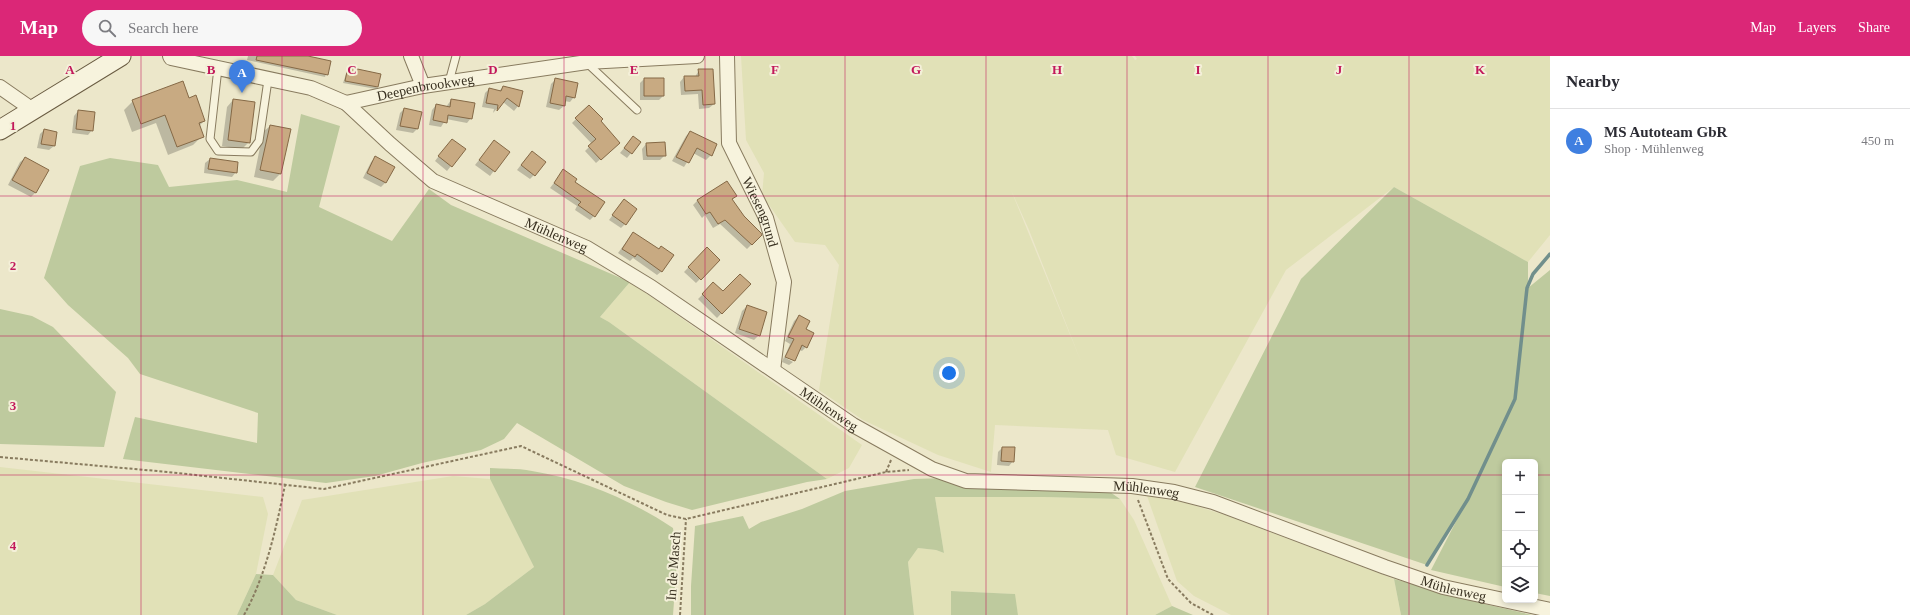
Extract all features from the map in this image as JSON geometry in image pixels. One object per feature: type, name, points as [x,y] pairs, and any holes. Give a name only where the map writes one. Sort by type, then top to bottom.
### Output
[{"type":"main road","points":[[0,130],[121,56]]},
{"type":"street","name":"Mühlenweg","points":[[170,56],[171,58],[311,88],[346,103],[390,144],[433,180],[587,248],[651,287],[853,425],[932,469],[966,481],[1132,486],[1174,492],[1213,502],[1384,568],[1443,586],[1550,610]]},
{"type":"street","points":[[411,56],[423,86]]},
{"type":"street","name":"Deepenbrookweg","points":[[346,103],[423,86],[587,62],[697,56]]},
{"type":"street","name":"Wiesengrund","points":[[727,56],[729,143],[766,218],[784,282],[773,370]]},
{"type":"street","points":[[0,87],[33,110]]},
{"type":"lane","points":[[449,82],[456,56]]},
{"type":"lane","points":[[587,62],[637,110]]},
{"type":"lane","points":[[218,68],[210,138],[218,151],[251,152],[259,141],[268,80]]},
{"type":"path","points":[[0,458],[168,472],[324,489],[521,446],[667,515],[686,519],[886,472],[932,469]]},
{"type":"path","points":[[244,615],[253,598],[277,524],[285,485]]},
{"type":"path","points":[[1132,486],[1154,537],[1168,579],[1191,602],[1213,615]]},
{"type":"path","name":"In de Masch","points":[[680,615],[686,519]]},
{"type":"green space","points":[[741,56],[1132,56],[1135,60],[1137,59],[1135,56],[1550,56],[1550,235],[1528,262],[1394,187],[1286,270],[1175,472],[1116,455],[1108,430],[995,425],[991,472],[938,455],[863,420],[819,390],[839,265],[825,245],[795,242],[762,195],[764,173],[746,140]],"holes":[[[1011,190],[1029,230],[1082,364]]]},
{"type":"green space","points":[[301,114],[340,126],[319,207],[392,241],[429,189],[451,205],[630,282],[600,317],[827,479],[807,482],[692,510],[624,486],[517,423],[504,439],[481,450],[422,463],[375,476],[326,483],[123,459],[135,417],[257,443],[258,413],[140,374],[128,358],[68,305],[44,278],[80,166],[110,158],[158,165],[169,187],[237,180],[287,192]]},
{"type":"green space","points":[[1394,187],[1528,262],[1528,288],[1550,270],[1550,596],[1538,594],[1538,459],[1502,459],[1502,586],[1431,570],[1464,506],[1427,565],[1195,487],[1301,279]]},
{"type":"green space","points":[[630,282],[862,445],[849,468],[827,479],[600,317]]},
{"type":"green space","points":[[0,309],[32,316],[53,327],[116,392],[104,447],[0,444]]},
{"type":"green space","points":[[0,467],[263,497],[268,514],[256,574],[237,615],[0,615]]},
{"type":"green space","points":[[490,468],[527,470],[569,479],[588,485],[640,508],[673,528],[677,561],[673,615],[466,615],[485,604],[534,567],[490,479]]},
{"type":"green space","points":[[453,476],[490,479],[534,567],[485,604],[466,615],[337,615],[296,600],[273,575],[302,500]]},
{"type":"green space","points":[[946,478],[988,487],[1055,491],[1110,492],[1120,499],[935,497],[944,553],[936,550],[918,548],[908,562],[914,615],[691,615],[691,586],[695,526],[743,516],[749,529],[761,522],[802,509],[845,491],[914,479]]},
{"type":"green space","points":[[1147,496],[1186,503],[1225,515],[1394,579],[1401,615],[1231,615],[1194,596],[1177,581]]},
{"type":"green space","points":[[935,497],[1120,499],[1134,520],[1172,606],[1155,615],[1018,615],[1014,594],[951,591],[951,615],[914,615],[908,562],[918,548],[936,550],[944,553]]},
{"type":"green space","points":[[256,574],[273,575],[296,600],[337,615],[237,615]]},
{"type":"green space","points":[[1394,579],[1480,603],[1532,615],[1401,615]]},
{"type":"green space","points":[[951,591],[1015,594],[1018,615],[951,615]]},
{"type":"green space","points":[[1172,606],[1193,615],[1155,615]]},
{"type":"building","points":[[257,56],[308,56],[331,61],[328,75],[256,60]]},
{"type":"building","points":[[348,67],[381,74],[378,87],[345,81]]},
{"type":"building","points":[[698,69],[713,69],[715,104],[703,105],[702,90],[685,91],[684,76],[699,76]]},
{"type":"building","points":[[555,78],[578,83],[575,98],[566,96],[565,106],[550,103]]},
{"type":"building","points":[[644,78],[664,78],[664,96],[644,96]]},
{"type":"building","points":[[183,81],[189,98],[196,95],[205,121],[199,123],[204,137],[177,147],[165,115],[141,124],[132,100]]},
{"type":"building","points":[[503,86],[523,91],[519,107],[507,98],[497,111],[498,105],[486,103],[489,88],[501,91]]},
{"type":"building","points":[[233,99],[255,102],[250,143],[228,140]]},
{"type":"building","points":[[451,99],[475,103],[472,119],[448,115],[447,123],[433,120],[436,104],[450,107]]},
{"type":"building","points":[[589,105],[603,119],[601,121],[620,143],[601,160],[588,146],[596,139],[575,118]]},
{"type":"building","points":[[404,108],[422,112],[418,129],[400,126]]},
{"type":"building","points":[[78,110],[95,112],[93,131],[76,129]]},
{"type":"building","points":[[270,125],[291,129],[281,174],[260,170]]},
{"type":"building","points":[[44,129],[57,132],[55,146],[41,144]]},
{"type":"building","points":[[690,131],[717,144],[712,156],[697,148],[689,163],[676,157]]},
{"type":"building","points":[[633,136],[641,142],[632,154],[624,148]]},
{"type":"building","points":[[452,139],[466,149],[452,167],[438,156]]},
{"type":"building","points":[[494,140],[510,152],[495,172],[479,160]]},
{"type":"building","points":[[665,142],[666,156],[647,156],[646,143]]},
{"type":"building","points":[[532,151],[546,162],[535,176],[521,165]]},
{"type":"building","points":[[375,156],[395,167],[386,183],[367,173]]},
{"type":"building","points":[[25,157],[49,170],[36,193],[12,180]]},
{"type":"building","points":[[210,158],[238,162],[237,173],[208,169]]},
{"type":"building","points":[[563,169],[577,179],[575,182],[605,202],[595,217],[578,205],[581,202],[554,183]]},
{"type":"building","points":[[727,181],[737,196],[732,199],[744,216],[762,235],[752,245],[725,220],[718,224],[710,212],[706,214],[697,200]]},
{"type":"building","points":[[624,199],[637,209],[626,225],[612,215]]},
{"type":"building","points":[[633,232],[659,249],[661,246],[674,255],[662,272],[637,254],[635,257],[622,249]]},
{"type":"building","points":[[707,247],[720,260],[701,280],[688,267]]},
{"type":"building","points":[[740,274],[751,284],[722,314],[702,294],[713,282],[723,291]]},
{"type":"building","points":[[747,305],[767,312],[760,336],[739,329]]},
{"type":"building","points":[[799,315],[810,321],[806,329],[814,333],[807,348],[802,345],[795,361],[785,357],[794,339],[788,337]]},
{"type":"building","points":[[1002,447],[1015,447],[1014,462],[1001,461]]},
{"type":"waterway","points":[[1427,565],[1468,499],[1515,399],[1527,288],[1533,274],[1550,254]]},
{"type":"place","name":"MS Autoteam GbR","points":[[242,93]]}]
